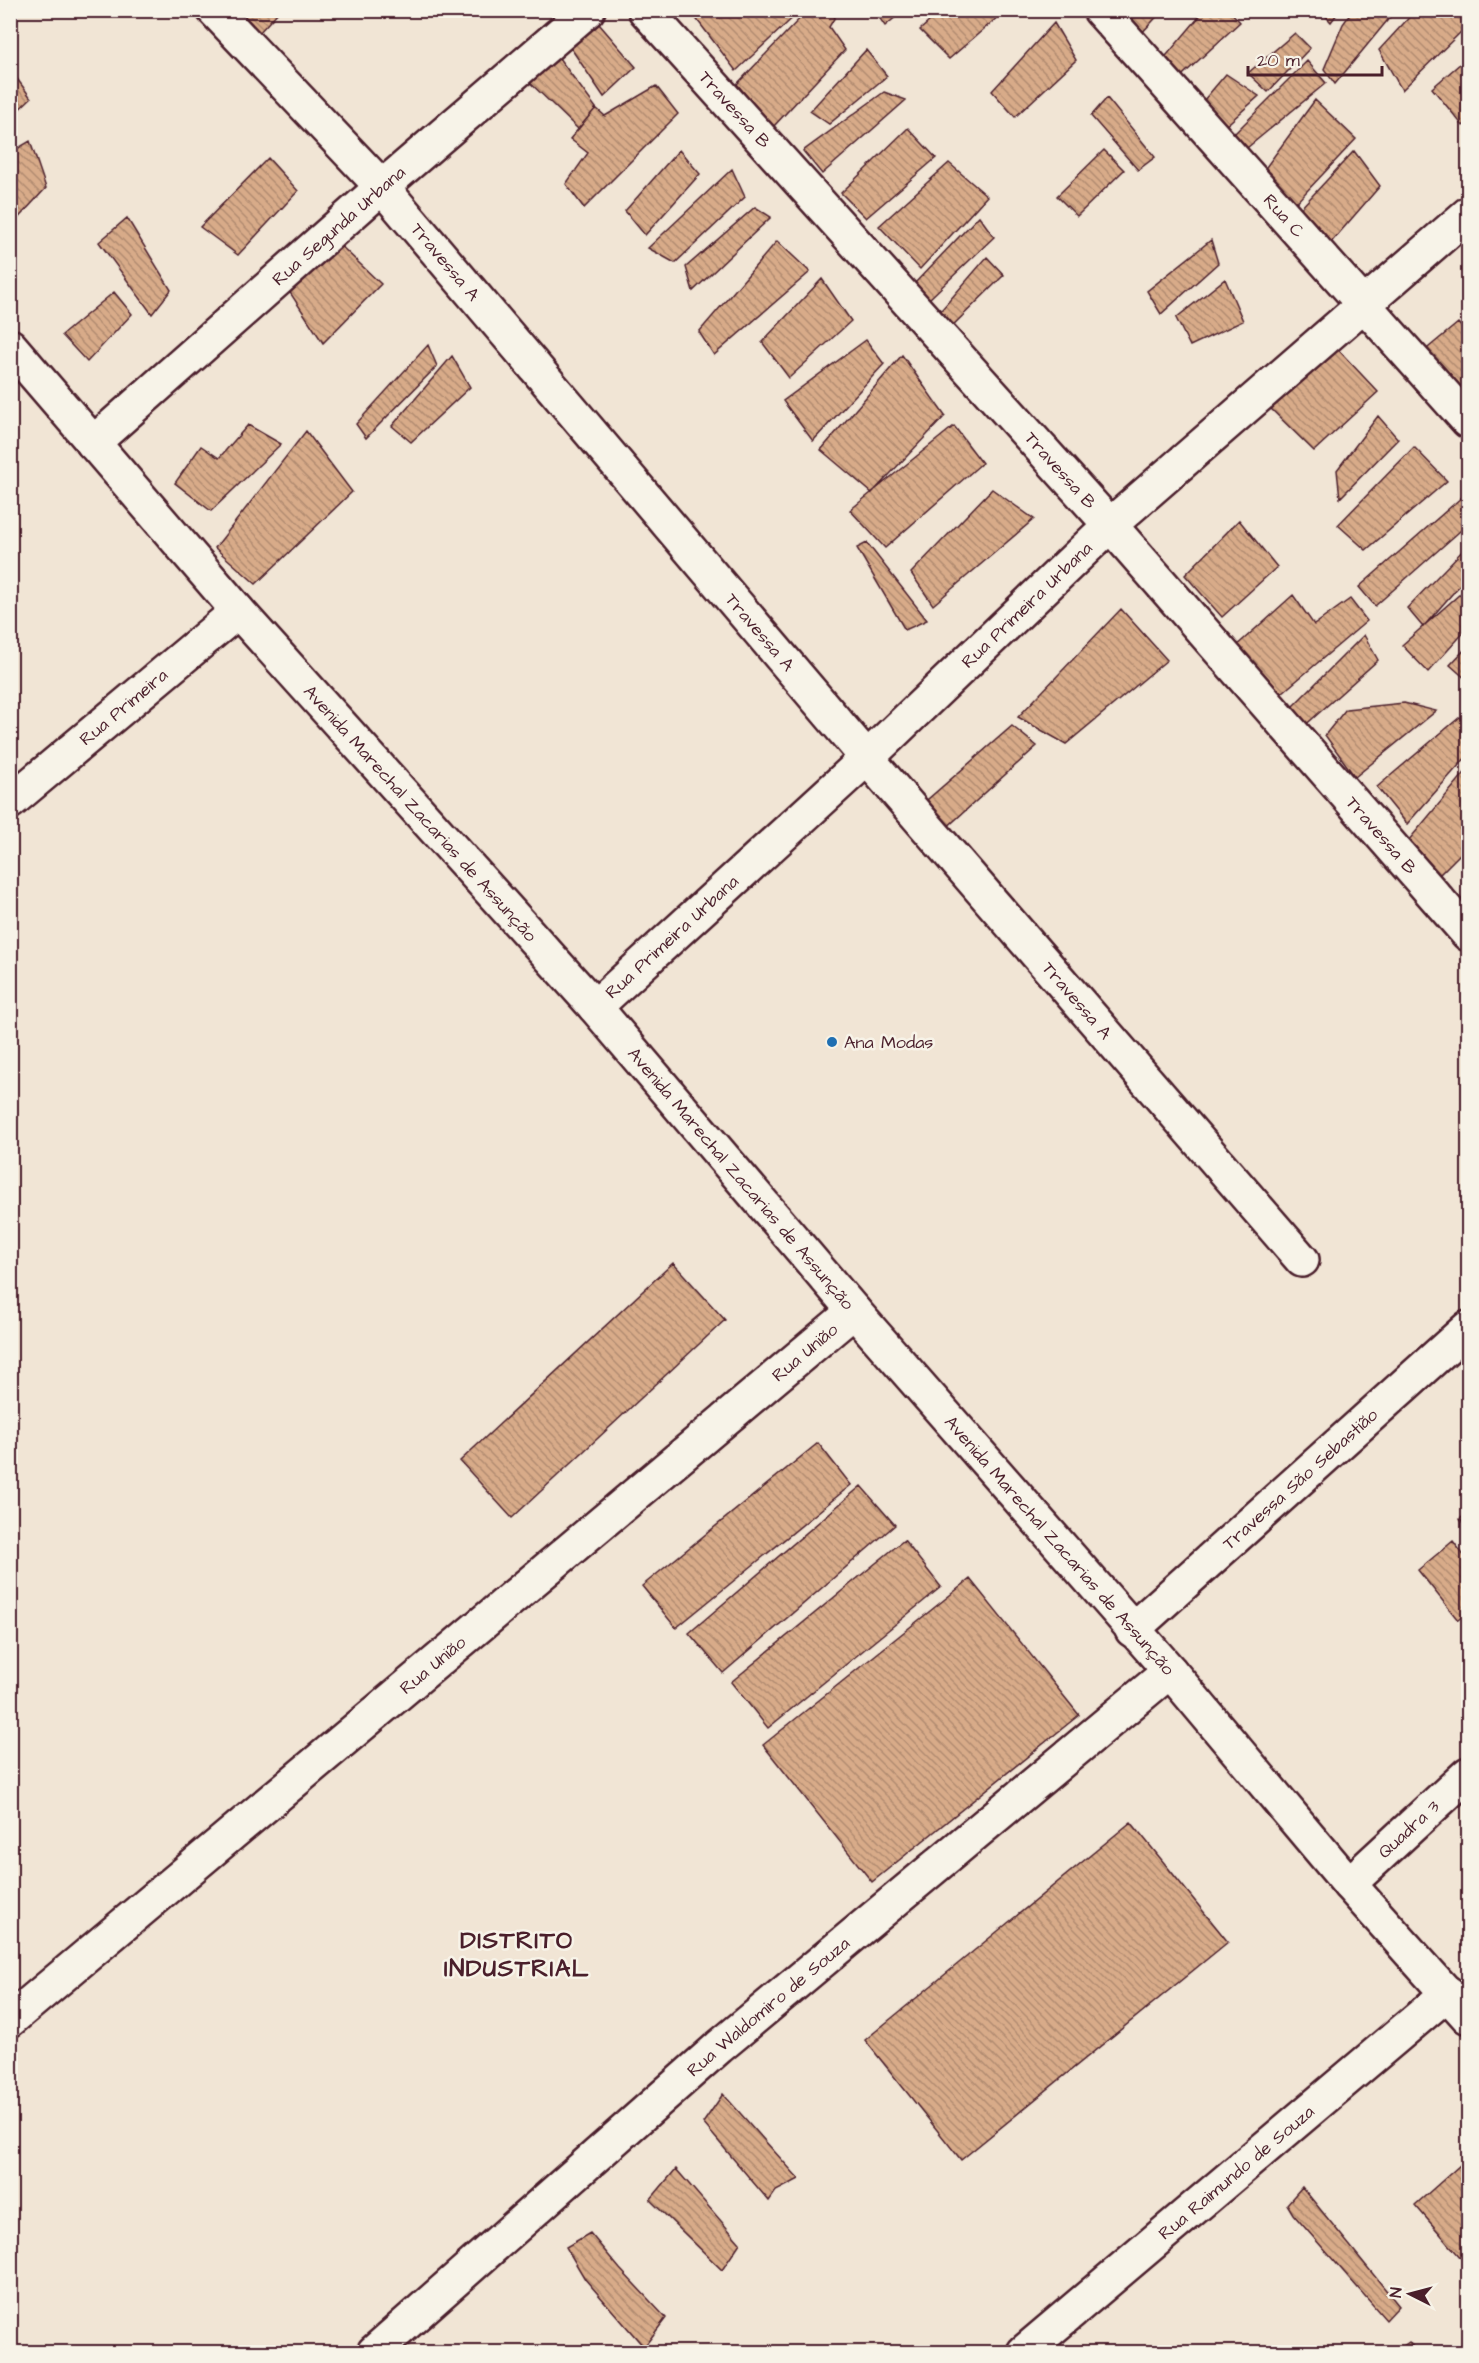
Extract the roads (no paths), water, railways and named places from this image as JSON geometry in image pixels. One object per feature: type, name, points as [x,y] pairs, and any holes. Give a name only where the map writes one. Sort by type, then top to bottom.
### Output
[{"type":"street","name":"Travessa A","points":[[214,10],[382,187],[867,758],[1302,1260]]},
{"type":"street","name":"Rua Segunda Urbana","points":[[93,443],[382,187],[588,10]]},
{"type":"street","name":"Travessa B","points":[[645,10],[1110,525],[1468,934]]},
{"type":"street","name":"Rua C","points":[[1100,10],[1468,421]]},
{"type":"street","name":"Rua Primeira Urbana","points":[[595,1007],[867,758],[1110,525],[1468,214]]},
{"type":"street","name":"Avenida Marechal Zacarias de Assunção","points":[[10,346],[238,611],[595,1007],[854,1311],[1170,1671],[1349,1884],[1458,2005]]},
{"type":"street","name":"Rua Primeira","points":[[10,802],[238,611]]},
{"type":"street","name":"Rua União","points":[[10,2020],[854,1311]]},
{"type":"street","name":"Travessa São Sebastião","points":[[1132,1630],[1468,1328]]},
{"type":"street","name":"Rua Waldomiro de Souza","points":[[374,2352],[719,2048],[1170,1671]]},
{"type":"street","name":"Quadra 3","points":[[1349,1884],[1468,1774]]},
{"type":"street","name":"Rua Raimundo de Souza","points":[[1024,2352],[1458,2005]]},
{"type":"place","name":"Ana Modas","points":[[832,1042]]},
{"type":"district","name":"DISTRITO INDUSTRIAL","points":[[517,1955]]}]
